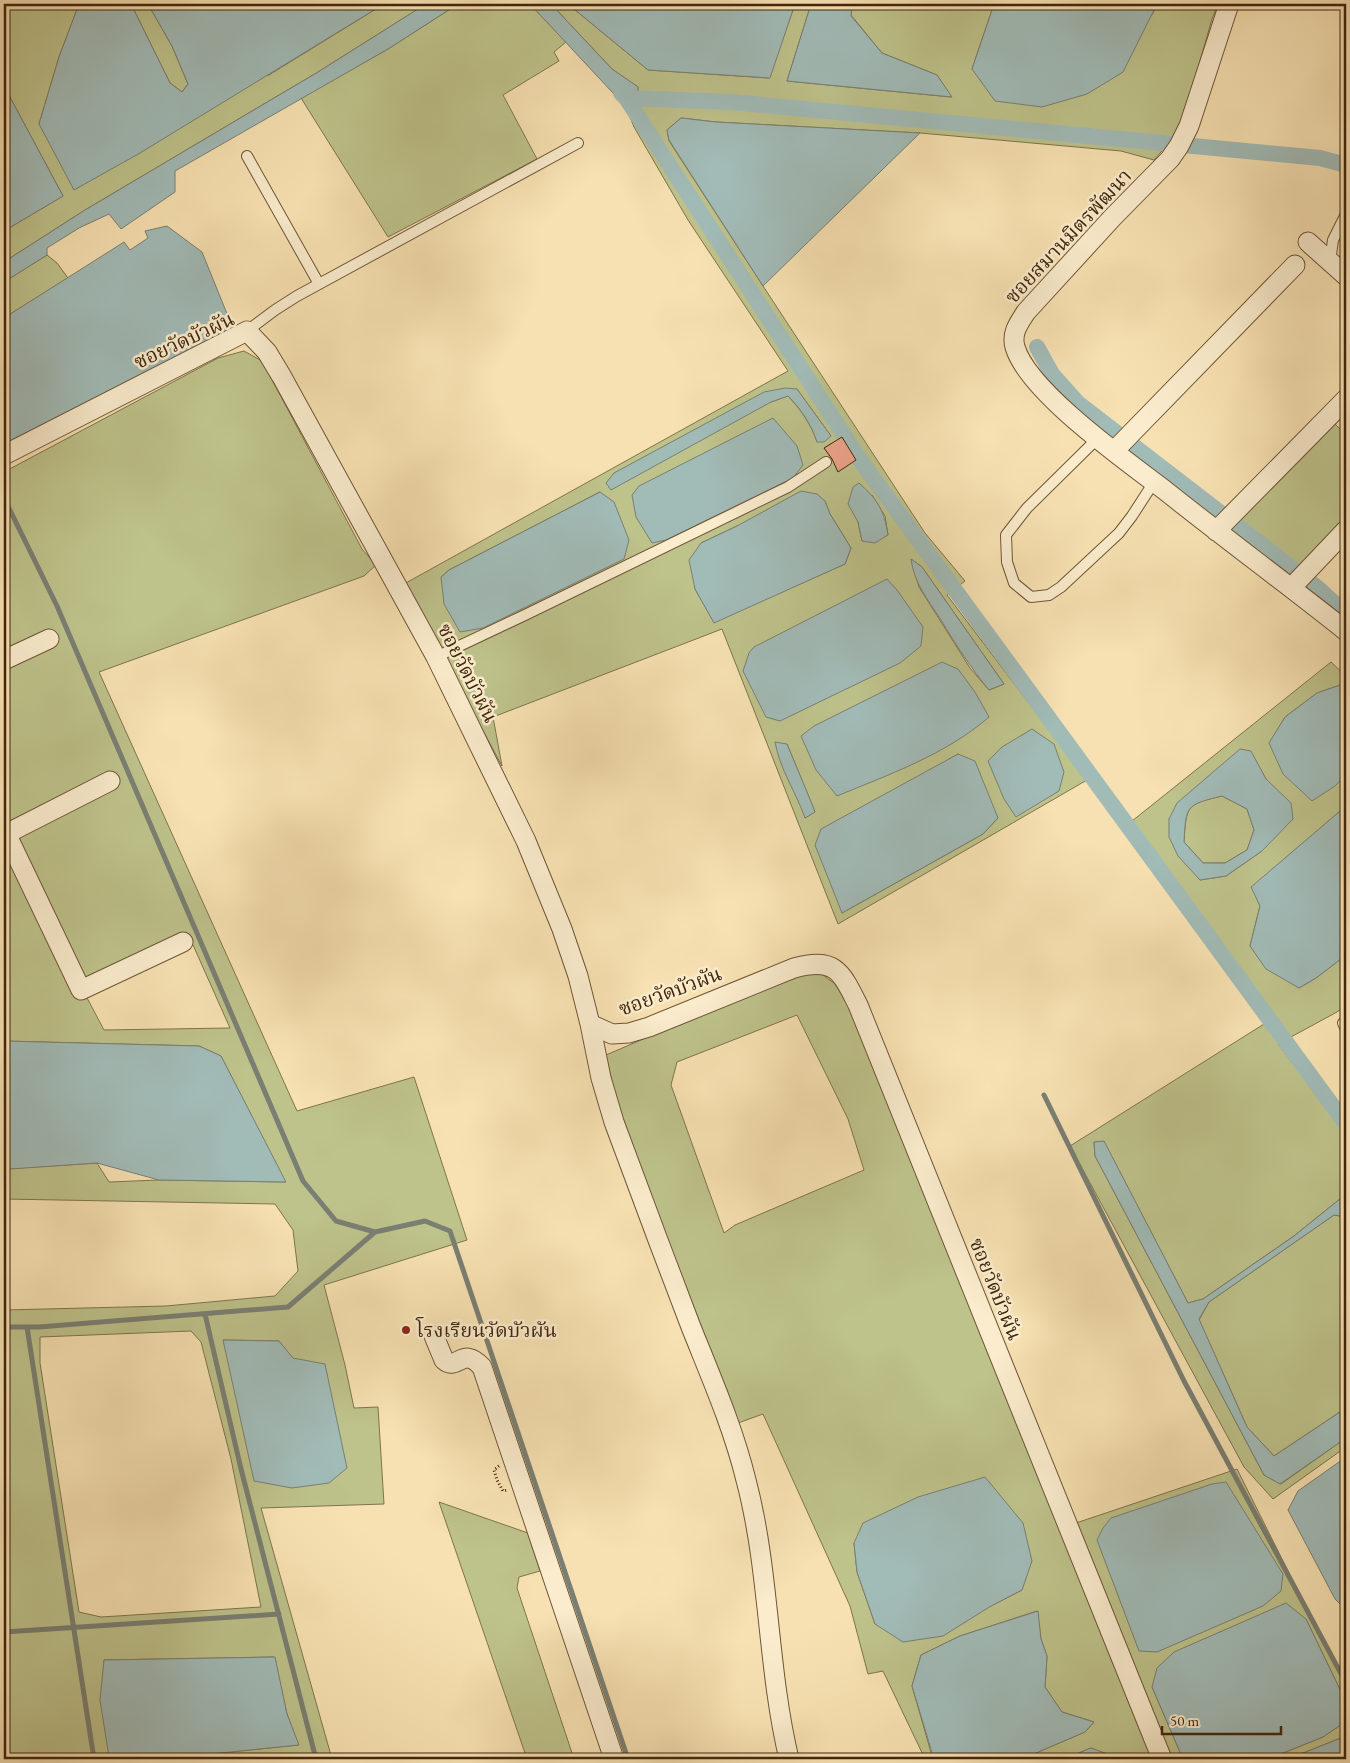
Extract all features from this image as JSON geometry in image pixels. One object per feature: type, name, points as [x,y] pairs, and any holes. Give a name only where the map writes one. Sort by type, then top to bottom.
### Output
[{"type":"street","name":"ซอยสมานมิตรพัฒนา","points":[[1229,4],[1189,126],[1179,146],[1170,159],[1112,217],[1026,312],[1017,326],[1014,336],[1015,347],[1021,361],[1038,384],[1075,419],[1346,631]]},
{"type":"street","points":[[1308,242],[1346,276]]},
{"type":"street","points":[[1114,451],[1295,266]]},
{"type":"street","name":"ซอยวัดบัวผัน","points":[[4,455],[247,332],[267,352],[282,377],[436,657],[530,850],[562,929],[578,976],[590,1024],[612,1034],[649,1027],[794,968],[811,963],[825,964],[837,971],[847,982],[858,1005],[1162,1759]]},
{"type":"street","points":[[1216,531],[1346,399]]},
{"type":"street","points":[[1291,588],[1346,530]]},
{"type":"street","points":[[4,660],[49,639]]},
{"type":"street","points":[[110,781],[5,833],[80,990],[183,942]]},
{"type":"street","points":[[590,1024],[601,1078],[614,1122],[729,1424],[746,1480],[767,1599],[776,1689],[789,1759]]},
{"type":"street","points":[[434,1336],[446,1362],[450,1364],[469,1357],[474,1358],[482,1367],[614,1759]]},
{"type":"lane","points":[[247,332],[275,310],[319,284],[578,143]]},
{"type":"lane","points":[[247,156],[319,284]]},
{"type":"lane","points":[[1330,262],[1333,240],[1345,216]]},
{"type":"lane","points":[[1098,438],[1027,508],[1006,535],[1007,562],[1014,583],[1031,597],[1049,595],[1061,587],[1119,534],[1154,482]]},
{"type":"lane","points":[[436,657],[788,487],[826,462]]},
{"type":"green space","points":[[4,4],[79,4],[59,57],[39,124],[269,75],[384,4],[426,4],[318,72],[85,210],[4,262],[4,231],[63,196],[4,86]]},
{"type":"green space","points":[[131,4],[148,4],[172,46],[188,84],[182,92],[170,83]]},
{"type":"green space","points":[[458,4],[530,4],[566,42],[554,52],[559,61],[503,95],[537,159],[388,237],[301,98],[388,49]]},
{"type":"green space","points":[[551,4],[568,4],[648,70],[769,78],[795,4],[811,4],[787,81],[951,97],[937,75],[882,53],[851,15],[852,4],[994,4],[972,69],[1152,15],[1157,4],[1218,4],[1187,107],[1173,138],[1154,160],[1121,151],[920,133],[716,122],[681,118],[667,130],[669,141],[925,533],[965,581],[947,595],[1087,780],[838,924],[722,629],[493,717],[502,766],[404,584],[788,371],[688,220],[634,127],[626,107],[637,103],[638,87],[612,69]],"holes":[[[797,389],[831,436],[817,442],[812,429],[788,396],[771,402]],[[600,492],[441,577],[449,570]],[[872,495],[885,516],[888,535],[862,541],[858,522]],[[825,501],[830,514],[851,548],[845,564],[714,622],[695,589],[701,543],[737,526]],[[911,559],[922,567],[1004,684],[989,690],[970,668],[919,587]],[[787,744],[815,812],[805,818]],[[958,754],[998,818],[983,834],[842,913],[949,759]]]},
{"type":"green space","points":[[47,255],[57,263],[68,278],[4,318],[4,282]]},
{"type":"green space","points":[[244,351],[262,361],[362,549],[376,565],[364,576],[99,672],[297,1111],[414,1077],[467,1240],[324,1285],[354,1408],[378,1407],[384,1504],[261,1508],[332,1759],[162,1759],[298,1745],[287,1714],[274,1657],[104,1660],[109,1757],[126,1759],[4,1759],[4,1455],[6,1453],[4,1437],[4,1310],[166,1306],[275,1296],[298,1271],[293,1230],[275,1204],[4,1199],[4,1169],[97,1163],[109,1182],[159,1180],[285,1182],[221,1056],[199,1046],[4,1041],[4,472],[218,358]],"holes":[[[193,945],[230,1028],[104,1030],[86,996]],[[191,1331],[201,1342],[231,1459],[261,1607],[101,1617],[79,1612],[40,1363],[40,1337]],[[223,1340],[279,1341],[292,1358]]]},
{"type":"green space","points":[[1334,423],[1346,435],[1346,521],[1291,579],[1231,531],[1232,523]]},
{"type":"green space","points":[[1331,662],[1346,676],[1346,683],[1317,693],[1285,717],[1270,743],[1335,786],[1346,775],[1346,806],[1252,887],[1260,906],[1250,946],[1299,988],[1316,978],[1346,955],[1346,1007],[1278,1044],[1346,1134],[1346,1194],[1294,1236],[1203,1299],[1188,1303],[1104,1142],[1094,1142],[1095,1156],[1264,1475],[1281,1484],[1346,1438],[1346,1447],[1273,1499],[1244,1467],[1070,1146],[1264,1024],[1122,829]],"holes":[[[1251,752],[1266,779],[1262,851],[1226,876],[1200,880],[1169,819]]]},
{"type":"green space","points":[[1222,796],[1247,809],[1254,830],[1247,850],[1225,863],[1203,863],[1184,842],[1186,820],[1188,813],[1195,804]]},
{"type":"green space","points":[[815,969],[835,984],[851,1010],[1157,1759],[1117,1759],[1091,1748],[1064,1759],[1022,1759],[1085,1732],[1094,1722],[1062,1712],[1045,1687],[1047,1656],[1041,1639],[1037,1611],[960,1636],[921,1655],[912,1686],[932,1756],[935,1759],[925,1759],[883,1671],[868,1674],[850,1606],[763,1414],[738,1423],[637,1159],[615,1096],[606,1055],[783,979]],"holes":[[[797,1015],[848,1119],[864,1170],[735,1225],[724,1233],[671,1085],[677,1062]],[[854,1543],[1022,1590],[991,1606],[875,1624],[857,1572]]]},
{"type":"green space","points":[[1334,1215],[1346,1217],[1346,1408],[1274,1456],[1247,1427],[1199,1320],[1209,1302]]},
{"type":"green space","points":[[1237,1469],[1346,1687],[1346,1702],[1306,1619],[1152,1687],[1183,1759],[1172,1759],[1076,1523]]},
{"type":"green space","points":[[439,1502],[528,1533],[540,1571],[519,1577],[517,1588],[574,1759],[527,1759]]},
{"type":"green space","points":[[1346,1709],[1346,1736],[1288,1759],[1268,1759],[1323,1737],[1345,1722]]},
{"type":"water","points":[[79,4],[131,4],[170,83],[182,92],[188,84],[172,46],[148,4],[384,4],[140,153],[74,190],[39,124],[59,57]]},
{"type":"water","points":[[426,4],[458,4],[388,49],[175,171],[175,192],[121,229],[109,214],[79,228],[47,248],[47,255],[4,282],[4,262],[85,210],[318,72]]},
{"type":"water","points":[[530,4],[551,4],[612,69],[638,87],[637,103],[626,107]]},
{"type":"water","points":[[568,4],[795,4],[770,78],[648,70]]},
{"type":"water","points":[[811,4],[852,4],[851,16],[882,53],[937,75],[952,97],[787,81]]},
{"type":"water","points":[[994,4],[1157,4],[1123,72],[1087,94],[1042,107],[995,101],[972,69]]},
{"type":"water","points":[[4,86],[63,196],[4,231]]},
{"type":"water","points":[[681,118],[716,122],[920,133],[763,286],[669,140],[667,130]]},
{"type":"water","points":[[167,226],[202,252],[234,331],[4,447],[4,318],[124,242],[130,250],[148,238],[145,231]]},
{"type":"water","points":[[785,388],[797,389],[831,436],[824,442],[817,442],[805,417],[788,396],[771,402],[611,490],[606,483],[614,473],[764,392]]},
{"type":"water","points":[[773,418],[797,446],[803,465],[793,478],[666,540],[652,543],[636,517],[632,495],[639,486]]},
{"type":"water","points":[[859,483],[875,500],[884,519],[888,535],[875,543],[862,541],[858,522],[848,504],[853,487]]},
{"type":"water","points":[[801,491],[817,494],[825,501],[830,514],[851,548],[845,564],[714,623],[695,589],[689,560],[701,543],[737,526]]},
{"type":"water","points":[[600,492],[614,502],[629,540],[624,559],[483,628],[460,632],[444,604],[441,577],[449,570]]},
{"type":"water","points":[[911,559],[922,567],[1004,684],[989,690],[976,673],[922,591],[915,576]]},
{"type":"water","points":[[887,579],[923,627],[921,646],[900,663],[780,721],[766,717],[743,671],[749,653],[754,647]]},
{"type":"water","points":[[942,662],[958,669],[975,692],[989,717],[936,753],[837,796],[816,770],[801,736],[814,726]]},
{"type":"water","points":[[1346,683],[1346,775],[1335,786],[1312,801],[1283,774],[1269,743],[1285,717],[1317,693]]},
{"type":"water","points":[[1032,729],[1054,744],[1064,772],[1059,791],[1016,817],[1004,799],[988,761],[1002,747]]},
{"type":"water","points":[[775,742],[787,744],[812,804],[815,812],[805,818],[784,771]]},
{"type":"water","points":[[1240,749],[1251,751],[1266,779],[1291,803],[1293,819],[1262,851],[1226,876],[1200,880],[1178,856],[1169,837],[1169,819],[1177,803]],"holes":[[[1222,796],[1247,809],[1254,830],[1247,850],[1225,863],[1203,863],[1184,842],[1187,814],[1195,805]]]},
{"type":"water","points":[[958,754],[975,761],[998,818],[983,834],[842,913],[815,845],[821,829]]},
{"type":"water","points":[[1346,806],[1346,955],[1316,978],[1299,988],[1266,969],[1250,946],[1260,906],[1251,887]]},
{"type":"water","points":[[4,1041],[199,1046],[221,1056],[286,1182],[159,1180],[97,1163],[10,1169],[4,1157]]},
{"type":"water","points":[[1104,1141],[1188,1303],[1203,1299],[1294,1236],[1346,1194],[1346,1217],[1334,1215],[1209,1302],[1199,1319],[1247,1427],[1274,1456],[1346,1408],[1346,1438],[1280,1484],[1264,1475],[1095,1156],[1094,1142]]},
{"type":"water","points":[[223,1340],[279,1341],[293,1358],[325,1364],[347,1468],[329,1483],[292,1488],[254,1481]]},
{"type":"water","points":[[1346,1457],[1346,1580],[1342,1583],[1346,1588],[1346,1610],[1335,1599],[1288,1510],[1298,1491]]},
{"type":"water","points":[[985,1477],[1023,1523],[1032,1561],[1022,1590],[991,1606],[943,1636],[903,1642],[875,1624],[857,1572],[854,1543],[863,1523],[918,1497]]},
{"type":"water","points":[[1226,1482],[1283,1574],[1281,1591],[1263,1606],[1157,1652],[1139,1651],[1097,1540],[1103,1528],[1111,1518],[1212,1484]]},
{"type":"water","points":[[1286,1603],[1306,1619],[1346,1702],[1345,1722],[1323,1737],[1268,1759],[1183,1759],[1152,1687],[1157,1668],[1174,1652]]},
{"type":"water","points":[[1038,1611],[1041,1639],[1047,1656],[1045,1687],[1062,1712],[1094,1722],[1085,1732],[1022,1759],[935,1759],[912,1686],[921,1655],[960,1636]]},
{"type":"water","points":[[275,1657],[287,1714],[299,1745],[162,1759],[109,1757],[100,1700],[104,1660]]},
{"type":"water","points":[[1346,1736],[1346,1759],[1288,1759]]},
{"type":"water","points":[[1091,1748],[1117,1759],[1064,1759]]},
{"type":"building","points":[[842,437],[856,460],[838,472],[824,448]]},
{"type":"waterway","points":[[621,93],[626,98],[731,102],[1320,158],[1346,165]]},
{"type":"waterway","points":[[626,98],[862,463],[1346,1124]]},
{"type":"waterway","points":[[1037,347],[1052,374],[1078,403],[1318,588],[1346,614]]},
{"type":"waterway","points":[[4,498],[57,606],[303,1181],[336,1221],[375,1232]]},
{"type":"waterway","points":[[1044,1095],[1184,1381],[1346,1683]]},
{"type":"waterway","points":[[4,1327],[39,1327],[288,1307],[375,1232],[425,1221],[450,1231],[628,1759]]},
{"type":"waterway","points":[[205,1314],[241,1469],[316,1759]]},
{"type":"waterway","points":[[27,1327],[94,1759]]},
{"type":"waterway","points":[[4,1632],[279,1614]]},
{"type":"place","name":"โรงเรียนวัดบัวผัน","points":[[406,1330]]}]
